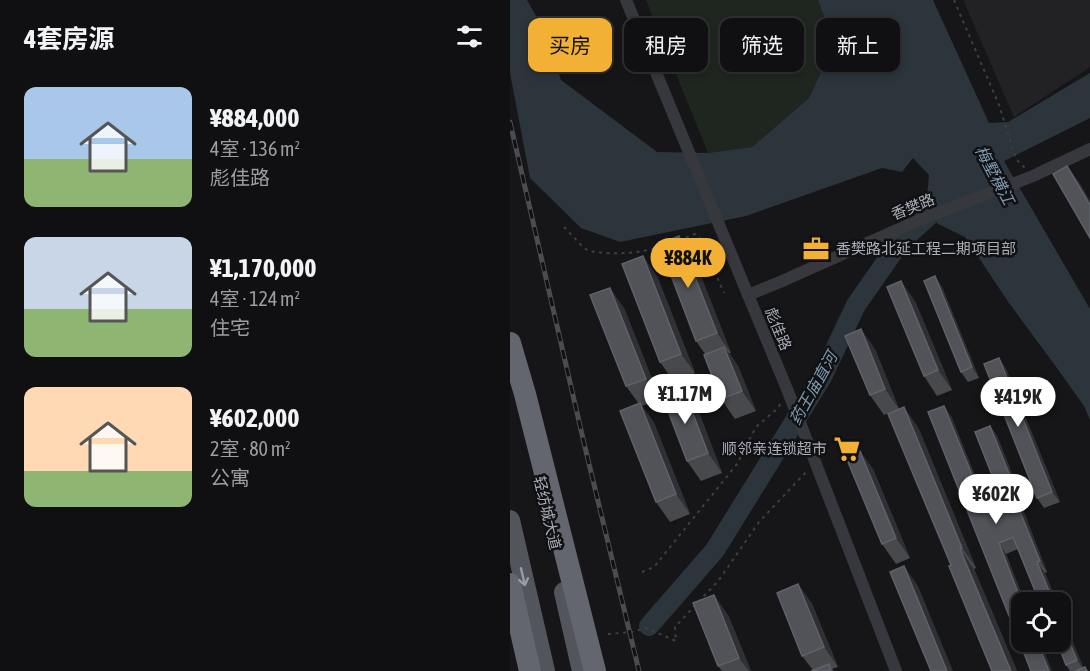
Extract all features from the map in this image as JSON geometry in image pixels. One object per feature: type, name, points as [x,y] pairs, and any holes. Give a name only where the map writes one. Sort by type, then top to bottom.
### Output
[{"type":"highway","points":[[510,343],[595,671]]},
{"type":"highway","points":[[510,584],[530,671]]},
{"type":"main road","name":"轻纺城大道","points":[[510,355],[582,671]]},
{"type":"main road","points":[[510,520],[545,671]]},
{"type":"street","name":"彪佳路","points":[[626,0],[793,403],[896,671]]},
{"type":"street","name":"香樊路","points":[[748,294],[916,221],[1033,176],[1090,149]]},
{"type":"path","points":[[954,0],[1004,119],[1016,159]]},
{"type":"path","points":[[564,227],[589,251],[625,253],[652,250],[662,246]]},
{"type":"path","points":[[673,242],[695,234],[699,236],[724,293]]},
{"type":"path","points":[[642,572],[654,567],[737,464],[756,427],[778,408],[787,389]]},
{"type":"path","points":[[608,634],[646,628],[676,641],[675,627],[719,580],[759,522],[816,463]]},
{"type":"shaded area","points":[[646,0],[818,0],[825,18],[816,18],[816,72],[821,72],[809,98],[752,147],[708,153],[675,72],[708,72],[708,18],[653,18]]},
{"type":"shaded area","points":[[963,0],[1090,0],[1090,67],[1014,117]]},
{"type":"water","name":"梅墅横江","points":[[510,0],[527,0],[537,18],[528,18],[528,72],[558,72],[561,80],[657,152],[708,153],[752,147],[809,98],[821,72],[900,72],[900,18],[825,18],[818,0],[933,0],[989,123],[1008,122],[1090,73],[1090,118],[1004,161],[1090,309],[1090,420],[1084,406],[1009,303],[965,237],[938,224],[926,208],[929,175],[913,158],[902,172],[882,168],[746,216],[620,242],[581,228],[530,178],[510,73]]},
{"type":"building","points":[[1067,166],[1090,205],[1090,238],[1053,174]]},
{"type":"building","points":[[679,236],[717,333],[696,341],[659,244]]},
{"type":"building","points":[[643,256],[681,354],[660,362],[622,264]]},
{"type":"building","points":[[935,276],[972,367],[961,372],[924,281]]},
{"type":"building","points":[[901,281],[938,370],[924,376],[887,287]]},
{"type":"building","points":[[610,288],[646,379],[626,386],[590,295]]},
{"type":"building","points":[[861,329],[885,389],[870,395],[845,336]]},
{"type":"building","points":[[724,347],[742,391],[721,399],[704,355]]},
{"type":"building","points":[[999,358],[1052,492],[1037,498],[984,364]]},
{"type":"building","points":[[684,390],[708,453],[687,461],[663,398]]},
{"type":"building","points":[[640,403],[676,494],[656,502],[620,411]]},
{"type":"building","points":[[944,406],[986,509],[1003,503],[975,432],[990,426],[1016,491],[1012,492],[1040,561],[1037,562],[1049,592],[1036,592],[1013,537],[999,543],[1018,592],[1011,592],[1011,621],[928,412]]},
{"type":"building","points":[[904,407],[1011,671],[992,671],[949,566],[951,565],[888,414]]},
{"type":"building","points":[[859,449],[896,538],[882,544],[845,455]]},
{"type":"building","points":[[904,566],[947,671],[931,671],[890,572]]},
{"type":"building","points":[[798,584],[824,647],[802,656],[777,593]]},
{"type":"building","points":[[714,595],[739,658],[718,666],[693,603]]},
{"type":"building","points":[[1071,646],[1077,660],[1066,665],[1061,652],[1071,652]]},
{"type":"building","points":[[1023,652],[1041,652],[1049,671],[1031,671]]},
{"type":"building","points":[[829,664],[831,671],[811,671]]},
{"type":"building","points":[[1085,667],[1087,671],[1075,671]]},
{"type":"waterway","name":"药王庙直河","points":[[649,626],[715,550],[822,377],[856,305],[900,242],[935,210]]},
{"type":"railway","points":[[510,122],[639,671]]},
{"type":"place","name":"香樊路北延工程二期项目部","points":[[816,249]]},
{"type":"place","name":"顺邻亲连锁超市","points":[[847,449]]}]
